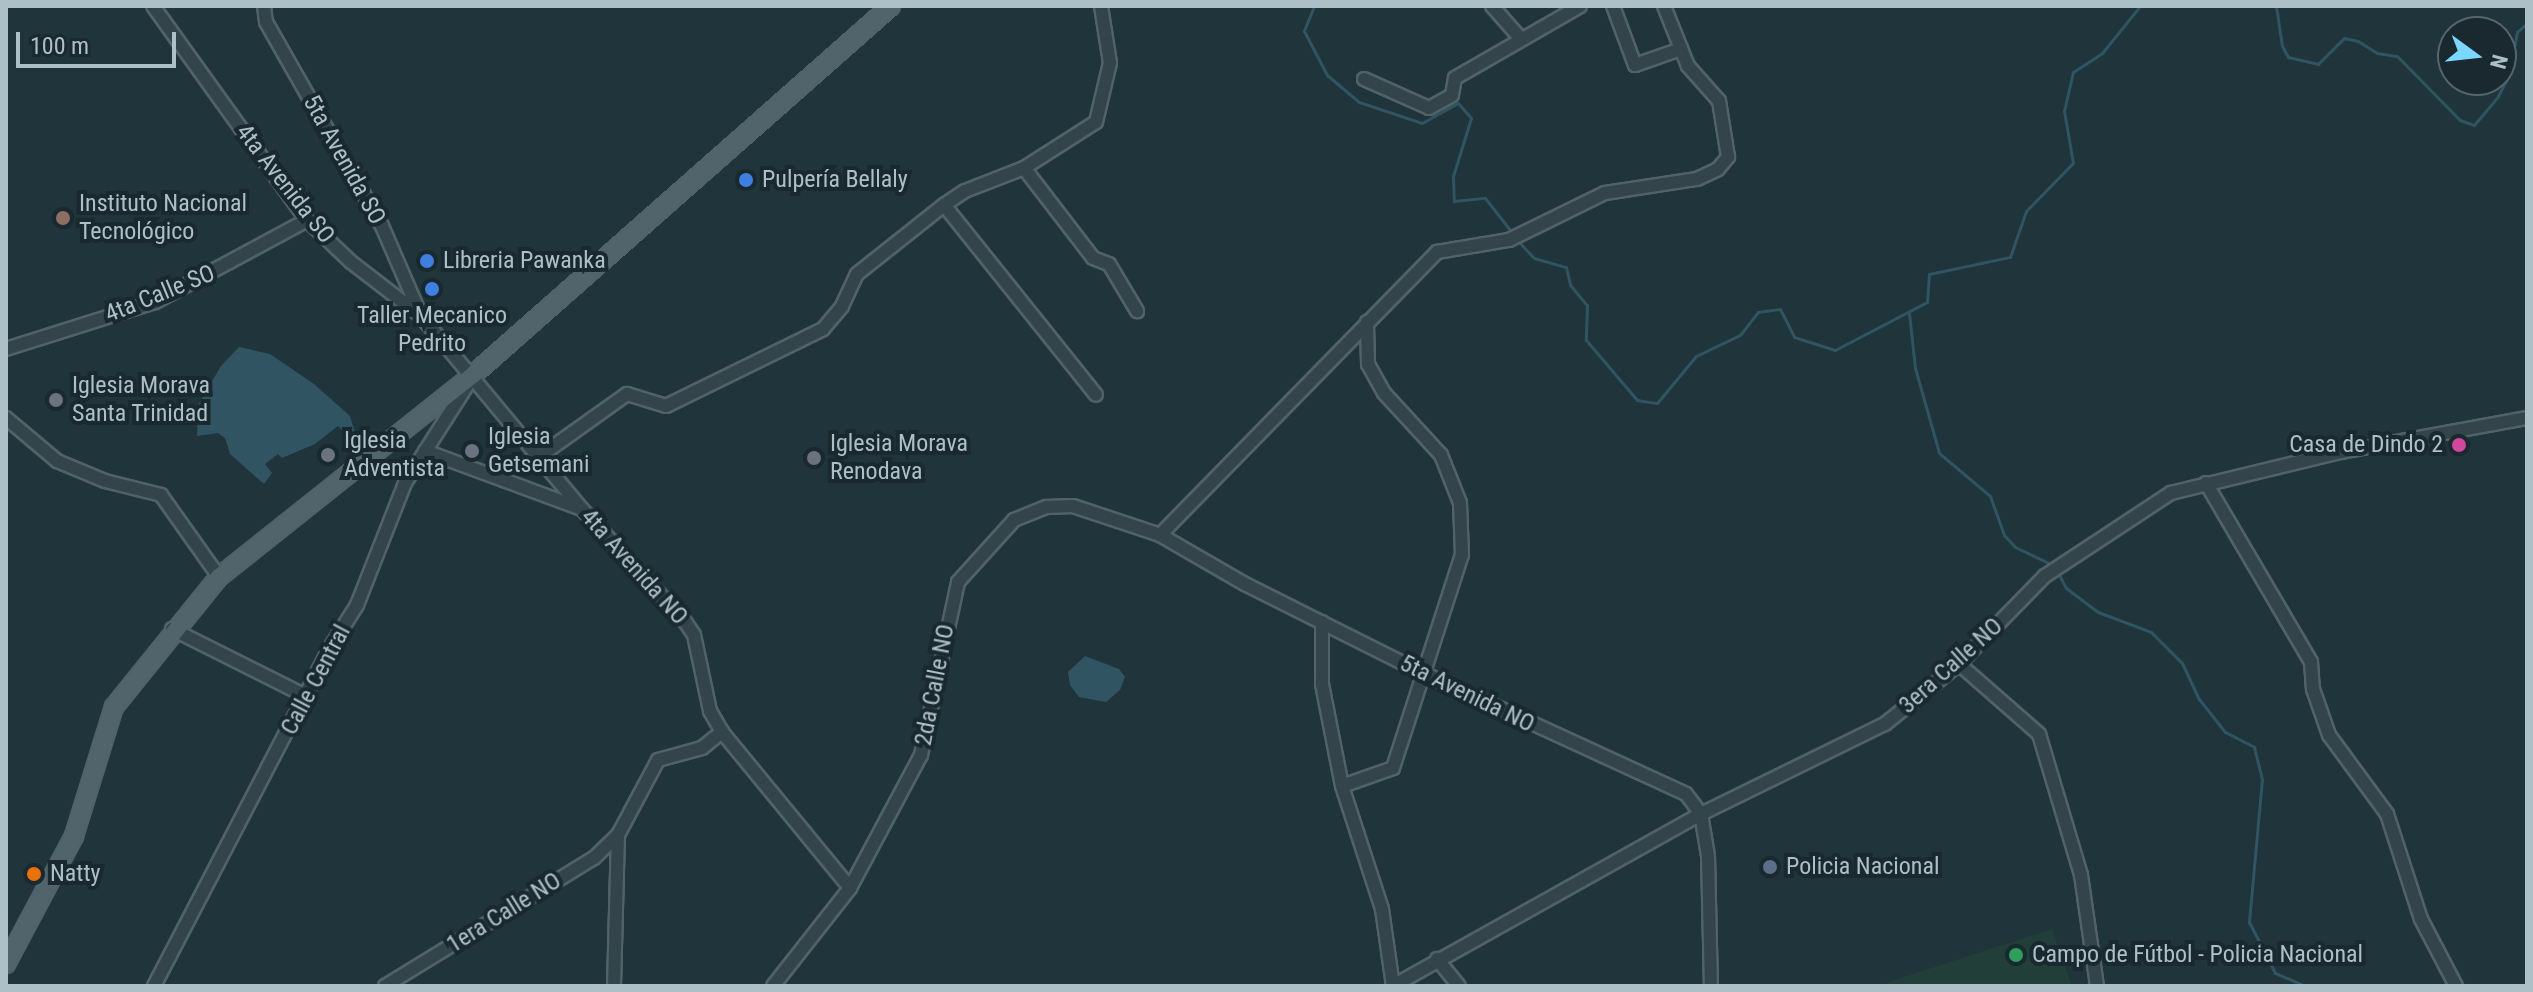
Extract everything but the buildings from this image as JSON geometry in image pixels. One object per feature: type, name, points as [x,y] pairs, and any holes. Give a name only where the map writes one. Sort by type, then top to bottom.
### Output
[{"type":"main road","points":[[6,964],[74,836],[114,707],[172,629],[219,577],[474,374],[891,6]]},
{"type":"street","name":"4ta Avenida SO","points":[[153,6],[307,220],[351,262],[421,316],[474,374]]},
{"type":"street","name":"5ta Avenida SO","points":[[264,6],[266,22],[382,226],[421,316]]},
{"type":"street","points":[[540,456],[627,394],[666,406],[823,329],[842,306],[857,274],[944,205],[965,191],[1024,168],[1096,122],[1110,63],[1101,6]]},
{"type":"street","points":[[1492,6],[1521,39]]},
{"type":"street","points":[[1364,79],[1429,108],[1452,95],[1455,78],[1580,6]]},
{"type":"street","points":[[1613,6],[1635,65],[1681,49]]},
{"type":"street","points":[[1160,535],[1437,252],[1509,240],[1605,193],[1697,179],[1718,169],[1728,157],[1719,101],[1688,66],[1664,6]]},
{"type":"street","points":[[1024,168],[1093,258],[1109,264],[1137,311]]},
{"type":"street","points":[[944,205],[1096,395]]},
{"type":"street","name":"4ta Calle SO","points":[[6,349],[155,302],[307,220]]},
{"type":"street","points":[[1342,786],[1393,768],[1462,555],[1460,503],[1441,455],[1384,393],[1368,364],[1367,322]]},
{"type":"street","name":"Calle Central","points":[[154,986],[308,697],[330,648],[357,605],[398,499],[474,374]]},
{"type":"street","name":"4ta Avenida NO","points":[[474,374],[582,509],[694,635],[710,711],[722,732],[850,888]]},
{"type":"street","points":[[6,418],[57,461],[105,481],[161,495],[219,577]]},
{"type":"street","name":"3era Calle NO","points":[[1393,986],[1701,814],[1885,724],[1959,664],[2045,576],[2171,493],[2206,483],[2527,418]]},
{"type":"street","points":[[425,451],[582,509]]},
{"type":"street","points":[[2206,483],[2311,662],[2313,689],[2329,735],[2387,814],[2421,919],[2456,986]]},
{"type":"street","name":"5ta Avenida NO","points":[[1073,506],[1160,535],[1423,673],[1686,794],[1701,814]]},
{"type":"street","name":"2da Calle NO","points":[[773,986],[850,888],[921,755],[958,582],[1014,520],[1047,507],[1073,506]]},
{"type":"street","points":[[1322,622],[1322,684],[1342,786],[1382,909],[1393,986]]},
{"type":"street","points":[[172,629],[308,697]]},
{"type":"street","points":[[1959,664],[2039,734],[2081,875],[2097,986]]},
{"type":"street","points":[[614,986],[618,835],[658,760],[702,748],[722,732]]},
{"type":"street","points":[[1701,814],[1708,856],[1711,986]]},
{"type":"street","name":"1era Calle NO","points":[[385,986],[594,858],[618,835]]},
{"type":"street","points":[[1437,959],[1459,986]]},
{"type":"green space","name":"Campo de Fútbol - Policia Nacional","points":[[2052,929],[2072,986],[1881,986],[1891,981]]},
{"type":"water","points":[[239,347],[270,354],[314,384],[350,416],[356,435],[350,439],[338,426],[315,444],[282,458],[278,454],[265,464],[272,473],[264,484],[230,454],[225,438],[218,433],[197,436],[198,405],[221,366]]},
{"type":"water","points":[[1085,656],[1119,669],[1125,677],[1120,690],[1106,702],[1079,697],[1070,685],[1068,672]]},
{"type":"waterway","points":[[1314,6],[1304,31],[1327,75],[1359,102],[1422,123],[1458,103],[1471,118],[1453,176],[1454,201],[1485,198],[1514,235]]},
{"type":"waterway","points":[[1518,241],[1534,258],[1566,267],[1570,285],[1587,305],[1586,340],[1637,400],[1657,403],[1696,356],[1740,335],[1758,312],[1780,309],[1794,337],[1835,350],[1927,302],[1929,274],[2010,257],[2026,211],[2073,163],[2064,111],[2073,72],[2102,53],[2140,6]]},
{"type":"waterway","points":[[2276,6],[2282,46],[2288,57],[2318,64],[2344,38],[2358,41],[2377,53],[2397,56],[2460,120],[2474,125],[2498,96],[2509,75],[2517,32],[2527,23]]},
{"type":"waterway","points":[[1909,313],[1915,368],[1939,453],[1990,496],[2004,535],[2015,547],[2055,566]]},
{"type":"waterway","points":[[2058,573],[2066,588],[2098,612],[2151,632],[2182,663],[2199,699],[2225,732],[2254,747],[2262,779],[2249,922],[2275,973],[2306,986]]},
{"type":"place","name":"Pulpería Bellaly","points":[[746,180]]},
{"type":"place","name":"Instituto Nacional Tecnológico","points":[[63,218]]},
{"type":"place","name":"Libreria Pawanka","points":[[427,261]]},
{"type":"place","name":"Taller Mecanico Pedrito","points":[[432,289]]},
{"type":"place","name":"Iglesia Morava Santa Trinidad","points":[[56,400]]},
{"type":"place","name":"Casa de Dindo 2","points":[[2459,445]]},
{"type":"place","name":"Iglesia Getsemani","points":[[472,451]]},
{"type":"place","name":"Iglesia Adventista","points":[[328,455]]},
{"type":"place","name":"Iglesia Morava Renodava","points":[[814,458]]},
{"type":"place","name":"Policia Nacional","points":[[1770,867]]},
{"type":"place","name":"Natty","points":[[34,874]]},
{"type":"place","name":"Campo de Fútbol - Policia Nacional","points":[[2016,955]]}]
